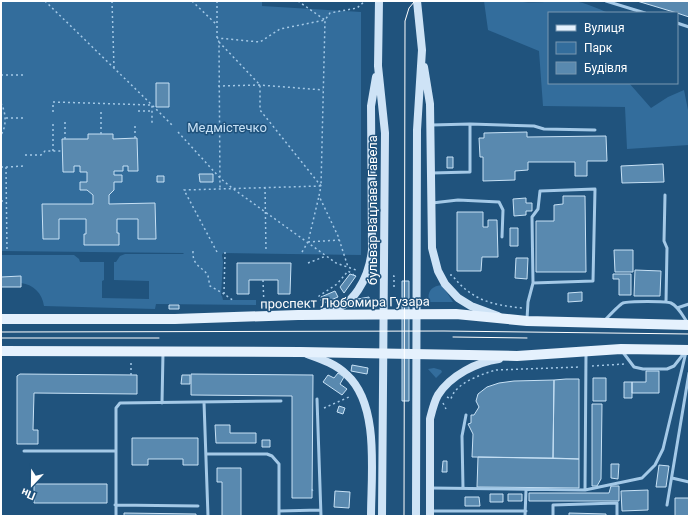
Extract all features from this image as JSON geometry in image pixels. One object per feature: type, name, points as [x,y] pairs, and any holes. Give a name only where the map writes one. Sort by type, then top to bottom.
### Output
[{"type":"main road","name":"бульвар Вацлава Гавела","points":[[379,1],[378,66],[385,133],[382,516]]},
{"type":"main road","points":[[417,1],[430,104],[430,203],[432,248],[438,271],[442,280],[458,298],[471,306],[508,319]]},
{"type":"main road","points":[[416,516],[417,130],[422,50]]},
{"type":"main road","points":[[298,315],[328,312],[346,303],[362,286],[368,274],[371,264],[372,250],[371,106],[378,66]]},
{"type":"main road","name":"проспект Любомира Гузара","points":[[1,319],[174,319],[298,315],[456,314],[508,319],[600,324],[689,325]]},
{"type":"main road","points":[[1,351],[300,352],[517,356],[621,350],[688,350]]},
{"type":"main road","points":[[300,352],[336,366],[348,376],[360,392],[367,408],[372,441],[371,516]]},
{"type":"main road","points":[[430,514],[430,419],[438,395],[449,384],[471,368],[488,361],[517,356]]},
{"type":"lane","points":[[606,1],[642,12]]},
{"type":"lane","points":[[678,23],[689,27]]},
{"type":"lane","points":[[430,125],[470,124],[534,126],[544,129],[595,130]]},
{"type":"lane","points":[[430,173],[470,172],[470,124]]},
{"type":"lane","points":[[527,320],[528,302],[533,283],[532,217],[538,209],[540,191],[595,189],[593,282],[533,283]]},
{"type":"lane","points":[[665,195],[664,241],[667,248],[666,302]]},
{"type":"lane","points":[[430,203],[458,200],[499,202],[502,210],[502,237]]},
{"type":"lane","points":[[600,324],[623,303],[666,302],[672,303],[678,308],[689,325]]},
{"type":"lane","points":[[678,308],[689,304]]},
{"type":"lane","points":[[621,350],[634,366],[643,369],[667,369],[674,366],[688,350]]},
{"type":"lane","points":[[430,488],[585,490],[642,478],[655,465],[663,449],[688,350]]},
{"type":"lane","points":[[162,403],[163,351]]},
{"type":"lane","points":[[585,490],[586,352]]},
{"type":"lane","points":[[668,506],[689,373]]},
{"type":"lane","points":[[317,399],[321,516]]},
{"type":"lane","points":[[116,516],[116,406],[120,404],[281,401]]},
{"type":"lane","points":[[204,402],[208,516]]},
{"type":"lane","points":[[463,488],[462,436],[466,416]]},
{"type":"lane","points":[[24,451],[115,451]]},
{"type":"lane","points":[[206,454],[267,454],[272,456],[279,464],[279,516]]},
{"type":"lane","points":[[672,478],[689,482]]},
{"type":"lane","points":[[526,490],[526,516]]},
{"type":"lane","points":[[553,516],[553,505],[617,503],[617,516]]},
{"type":"lane","points":[[116,505],[198,506]]},
{"type":"lane","points":[[279,511],[320,510]]},
{"type":"lane","points":[[430,514],[526,511]]},
{"type":"path","points":[[45,1],[172,124]]},
{"type":"path","points":[[112,1],[114,68]]},
{"type":"path","points":[[192,1],[217,25]]},
{"type":"path","points":[[217,1],[217,38],[219,42],[260,85],[260,110],[321,186]]},
{"type":"path","points":[[298,1],[325,20]]},
{"type":"path","points":[[302,252],[308,242],[321,186],[325,20],[330,13],[357,8],[365,1]]},
{"type":"path","points":[[217,38],[260,42],[280,29],[325,20]]},
{"type":"path","points":[[219,42],[218,86],[220,188]]},
{"type":"path","points":[[1,75],[25,75]]},
{"type":"path","points":[[218,86],[260,85],[323,90]]},
{"type":"path","points":[[53,112],[53,102],[152,105]]},
{"type":"path","points":[[1,103],[6,118],[1,135]]},
{"type":"path","points":[[152,105],[152,123]]},
{"type":"path","points":[[101,110],[101,134]]},
{"type":"path","points":[[138,111],[152,111]]},
{"type":"path","points":[[6,118],[25,118]]},
{"type":"path","points":[[53,122],[53,151]]},
{"type":"path","points":[[65,122],[65,139]]},
{"type":"path","points":[[135,123],[135,138]]},
{"type":"path","points":[[178,132],[220,178],[232,188],[336,263],[356,270]]},
{"type":"path","points":[[25,154],[40,155],[45,151],[62,151]]},
{"type":"path","points":[[1,167],[25,166]]},
{"type":"path","points":[[6,167],[7,251]]},
{"type":"path","points":[[217,252],[184,190],[321,186]]},
{"type":"path","points":[[265,187],[266,252]]},
{"type":"path","points":[[319,196],[340,240],[348,267]]},
{"type":"path","points":[[1,202],[6,202]]},
{"type":"path","points":[[308,242],[340,240]]},
{"type":"path","points":[[192,251],[192,258],[208,275],[210,286],[234,301]]},
{"type":"path","points":[[224,294],[225,252]]},
{"type":"path","points":[[308,263],[326,256]]},
{"type":"path","points":[[322,301],[319,296],[337,284],[348,271],[354,275]]},
{"type":"path","points":[[442,280],[452,275],[472,295],[496,305],[527,309]]},
{"type":"path","points":[[263,280],[264,305]]},
{"type":"path","points":[[131,363],[131,375]]},
{"type":"path","points":[[451,399],[452,395],[467,382],[485,373],[496,370],[632,363]]},
{"type":"path","points":[[324,408],[349,397]]},
{"type":"green space","name":"Медмістечко","points":[[1,1],[262,1],[262,6],[361,12],[361,255],[223,253],[221,295],[223,300],[256,300],[256,305],[156,304],[155,309],[44,306],[37,290],[21,283],[21,276],[1,277],[1,255],[74,255],[80,262],[104,262],[102,298],[149,299],[149,281],[114,280],[114,262],[116,262],[120,256],[125,254],[184,254],[1,251]]},
{"type":"green space","points":[[484,1],[523,1],[536,3],[573,1],[587,4],[607,12],[548,12],[548,84],[630,84],[651,108],[668,97],[684,90],[689,115],[689,145],[627,149],[625,107],[543,106],[539,51],[488,30]]},
{"type":"green space","points":[[442,285],[453,302],[429,302],[429,292],[433,288]]},
{"type":"green space","points":[[434,368],[441,370],[442,372],[436,378],[428,369]]},
{"type":"building","points":[[637,1],[689,1],[689,17],[678,13],[678,12]]},
{"type":"building","points":[[156,83],[169,83],[169,107],[156,107]]},
{"type":"building","points":[[527,132],[527,137],[606,136],[607,161],[587,161],[587,176],[575,176],[575,162],[528,162],[528,170],[515,171],[515,180],[483,181],[483,157],[480,157],[479,138],[484,138],[484,133]]},
{"type":"building","points":[[88,134],[113,134],[113,139],[137,138],[138,171],[128,171],[128,166],[123,166],[123,171],[114,171],[114,175],[122,175],[122,182],[114,182],[114,190],[109,195],[109,204],[155,203],[156,239],[138,239],[138,219],[117,219],[119,245],[84,245],[86,219],[59,219],[59,239],[43,239],[42,204],[93,204],[93,195],[87,190],[80,190],[80,182],[87,182],[87,172],[80,172],[80,166],[74,166],[74,172],[63,172],[62,139],[88,139]]},
{"type":"building","points":[[447,157],[453,157],[453,168],[447,168]]},
{"type":"building","points":[[663,164],[664,182],[622,183],[621,166]]},
{"type":"building","points":[[199,174],[213,174],[213,182],[200,182]]},
{"type":"building","points":[[157,176],[164,176],[164,182],[157,182]]},
{"type":"building","points":[[563,196],[585,196],[586,272],[536,272],[536,221],[554,221],[554,205],[563,204]]},
{"type":"building","points":[[526,198],[526,203],[532,203],[532,211],[526,211],[526,215],[514,216],[513,199]]},
{"type":"building","points":[[457,212],[483,212],[483,227],[488,227],[488,220],[497,220],[498,257],[482,257],[481,271],[457,271]]},
{"type":"building","points":[[510,228],[518,228],[518,246],[510,246]]},
{"type":"building","points":[[614,250],[633,250],[633,272],[615,272]]},
{"type":"building","points":[[516,258],[528,258],[527,279],[515,278]]},
{"type":"building","points":[[237,263],[291,263],[290,294],[278,294],[278,280],[249,280],[249,294],[237,294]]},
{"type":"building","points":[[635,270],[661,271],[660,296],[634,296]]},
{"type":"building","points":[[350,274],[356,276],[344,293],[340,287]]},
{"type":"building","points":[[613,274],[631,274],[631,295],[619,295],[619,279],[613,279]]},
{"type":"building","points":[[21,276],[21,287],[1,287],[1,277]]},
{"type":"building","points":[[402,281],[409,281],[409,401],[402,401]]},
{"type":"building","points":[[335,291],[338,297],[324,303],[321,297]]},
{"type":"building","points":[[582,292],[582,301],[568,302],[568,293]]},
{"type":"building","points":[[369,297],[370,304],[354,307],[352,300]]},
{"type":"building","points":[[169,305],[179,305],[179,309],[169,309]]},
{"type":"building","points":[[352,365],[368,368],[367,374],[351,371]]},
{"type":"building","points":[[646,371],[659,371],[659,393],[632,393],[632,382],[646,382]]},
{"type":"building","points":[[338,373],[344,377],[340,384],[347,389],[342,395],[323,382],[328,375],[334,378]]},
{"type":"building","points":[[20,374],[137,375],[137,394],[34,393],[33,430],[38,430],[38,444],[17,444],[17,376]]},
{"type":"building","points":[[191,374],[313,375],[312,498],[292,498],[292,396],[191,395]]},
{"type":"building","points":[[182,375],[190,375],[190,384],[181,384]]},
{"type":"building","points":[[593,378],[606,378],[606,401],[593,401]]},
{"type":"building","points":[[579,379],[579,459],[553,458],[554,380]]},
{"type":"building","points":[[554,380],[553,458],[472,457],[473,434],[468,424],[471,423],[471,415],[474,415],[479,407],[476,401],[478,394],[487,387],[499,383]]},
{"type":"building","points":[[624,382],[632,382],[632,398],[624,398]]},
{"type":"building","points":[[592,404],[602,404],[601,479],[597,486],[592,486]]},
{"type":"building","points":[[339,406],[345,408],[343,414],[337,412]]},
{"type":"building","points":[[215,425],[230,425],[230,433],[256,433],[256,443],[216,443]]},
{"type":"building","points":[[132,438],[198,438],[198,465],[183,465],[183,459],[148,459],[148,465],[132,465]]},
{"type":"building","points":[[262,440],[270,440],[270,447],[262,447]]},
{"type":"building","points":[[478,457],[579,459],[579,488],[477,487]]},
{"type":"building","points":[[443,461],[447,461],[447,472],[442,472]]},
{"type":"building","points":[[611,464],[619,464],[618,479],[611,478]]},
{"type":"building","points":[[659,465],[669,466],[666,487],[656,487]]},
{"type":"building","points":[[217,468],[241,468],[241,516],[222,516],[222,482],[217,482]]},
{"type":"building","points":[[34,484],[107,484],[107,503],[34,503]]},
{"type":"building","points":[[611,486],[619,486],[619,501],[529,501],[529,493],[609,493]]},
{"type":"building","points":[[648,490],[648,510],[622,511],[621,491]]},
{"type":"building","points":[[335,491],[350,492],[349,508],[334,507]]},
{"type":"building","points":[[490,494],[503,494],[503,502],[490,502]]},
{"type":"building","points":[[508,494],[522,494],[522,501],[508,501]]},
{"type":"building","points":[[465,497],[479,497],[480,506],[465,506]]},
{"type":"building","points":[[675,498],[689,498],[689,516],[675,516]]},
{"type":"building","points":[[124,513],[196,514],[196,516],[124,516]]},
{"type":"building","points":[[569,513],[606,514],[606,516],[569,516]]},
{"type":"tram line","points":[[404,516],[405,21],[409,8],[415,1]]},
{"type":"tram line","points":[[1,332],[444,331],[689,334]]},
{"type":"tram line","points":[[453,337],[527,338]]},
{"type":"tram line","points":[[1,338],[159,338]]}]
